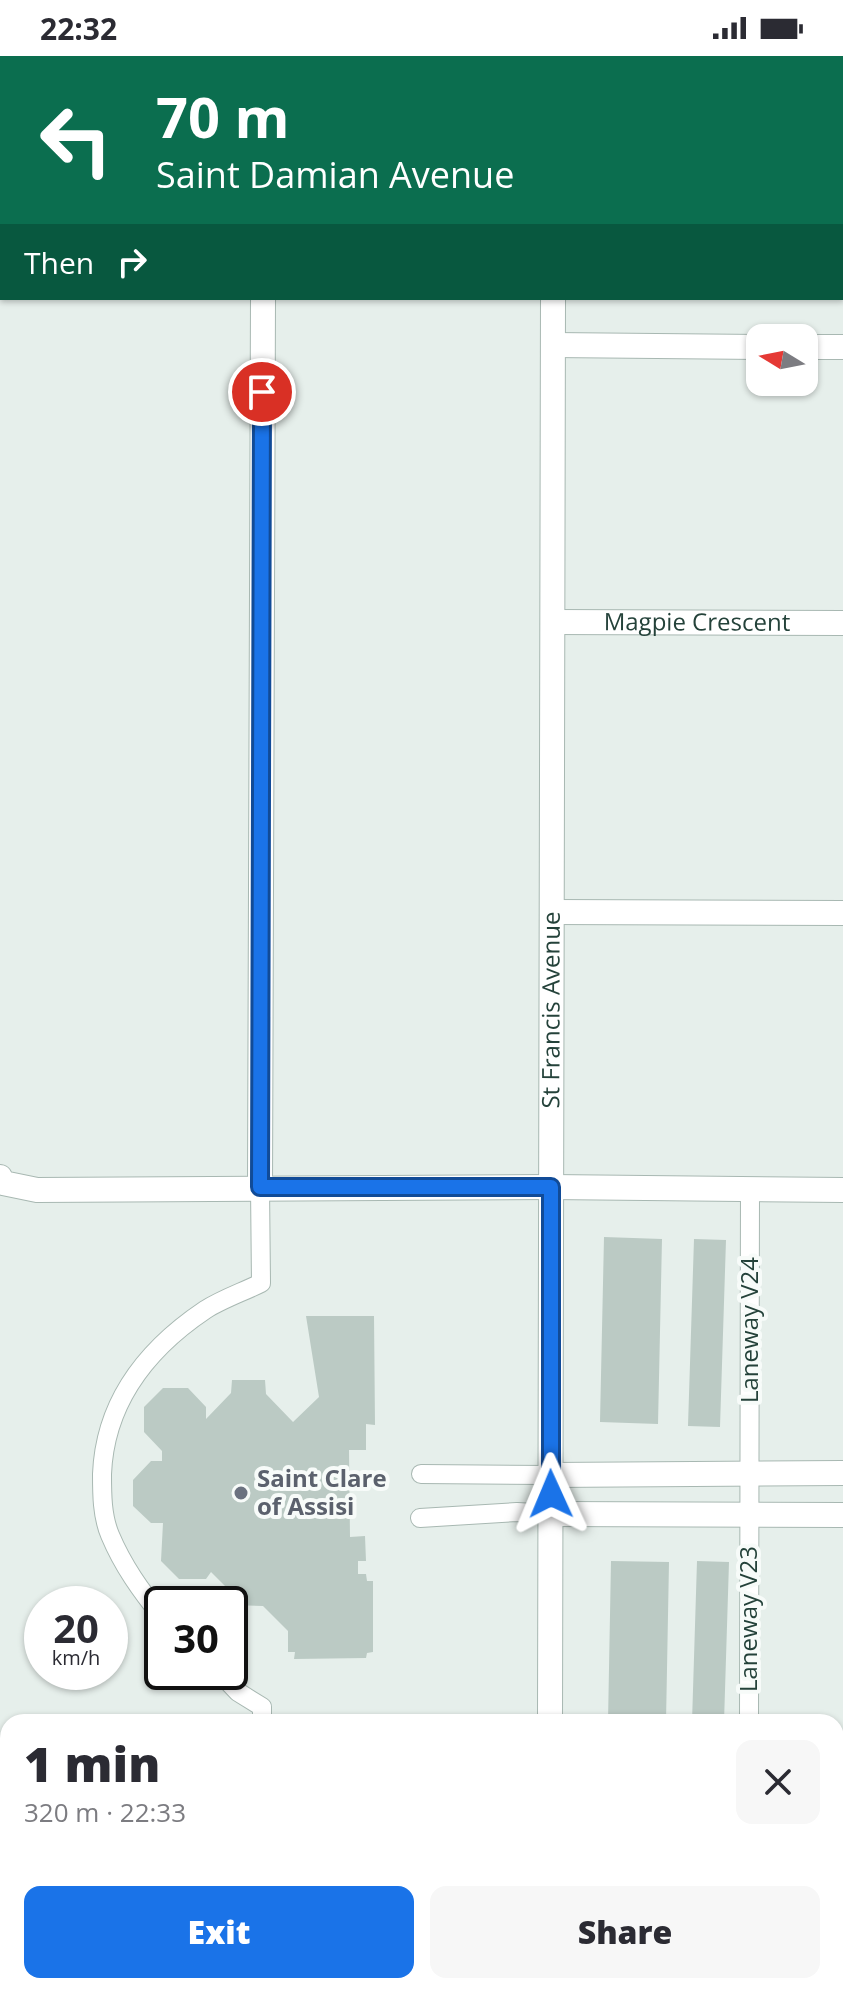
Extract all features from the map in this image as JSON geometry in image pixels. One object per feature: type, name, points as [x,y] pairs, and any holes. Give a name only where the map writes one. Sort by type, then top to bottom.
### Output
[{"type":"street","points":[[260,1187],[263,300]]},
{"type":"street","name":"St Francis Avenue","points":[[550,1714],[553,300]]},
{"type":"street","points":[[553,345],[746,347]]},
{"type":"street","points":[[818,347],[843,347]]},
{"type":"street","name":"Magpie Crescent","points":[[553,622],[843,623]]},
{"type":"street","points":[[552,912],[843,913]]},
{"type":"street","points":[[0,1177],[3,1183],[37,1190],[260,1187],[750,1187],[843,1190]]},
{"type":"street","points":[[551,1475],[843,1473]]},
{"type":"street","points":[[552,1514],[843,1515]]},
{"type":"lane","points":[[144,1594],[132,1579],[108,1532],[102,1494],[103,1454],[113,1418],[132,1377],[161,1344],[207,1308],[261,1283],[260,1187]]},
{"type":"lane","name":"Laneway V24","points":[[748,1515],[750,1187]]},
{"type":"lane","points":[[421,1474],[551,1475]]},
{"type":"lane","points":[[420,1518],[517,1512],[552,1514]]},
{"type":"lane","name":"Laneway V23","points":[[748,1515],[749,1714]]},
{"type":"lane","points":[[236,1690],[262,1707],[262,1714]]},
{"type":"building","points":[[604,1237],[662,1239],[658,1424],[600,1422]]},
{"type":"building","points":[[694,1239],[726,1240],[720,1427],[688,1426]]},
{"type":"building","name":"Saint Clare of Assisi","points":[[306,1316],[374,1316],[375,1425],[366,1424],[366,1450],[349,1450],[350,1537],[365,1536],[366,1561],[358,1561],[358,1574],[366,1574],[367,1581],[373,1581],[373,1652],[367,1653],[366,1658],[294,1659],[295,1652],[288,1652],[288,1631],[263,1606],[248,1606],[248,1586],[225,1586],[211,1572],[206,1579],[179,1579],[161,1561],[163,1523],[151,1523],[133,1506],[133,1480],[151,1461],[162,1461],[162,1451],[144,1432],[144,1407],[163,1388],[188,1388],[206,1407],[206,1419],[231,1393],[232,1380],[265,1380],[266,1394],[293,1422],[319,1397]]},
{"type":"building","points":[[611,1561],[669,1562],[666,1714],[608,1714]]},
{"type":"building","points":[[697,1561],[729,1562],[724,1714],[692,1714]]},
{"type":"place","name":"Saint Clare of Assisi","points":[[241,1493]]},
{"type":"route","points":[[262,392],[260,1187],[551,1187],[551,1494]]}]
